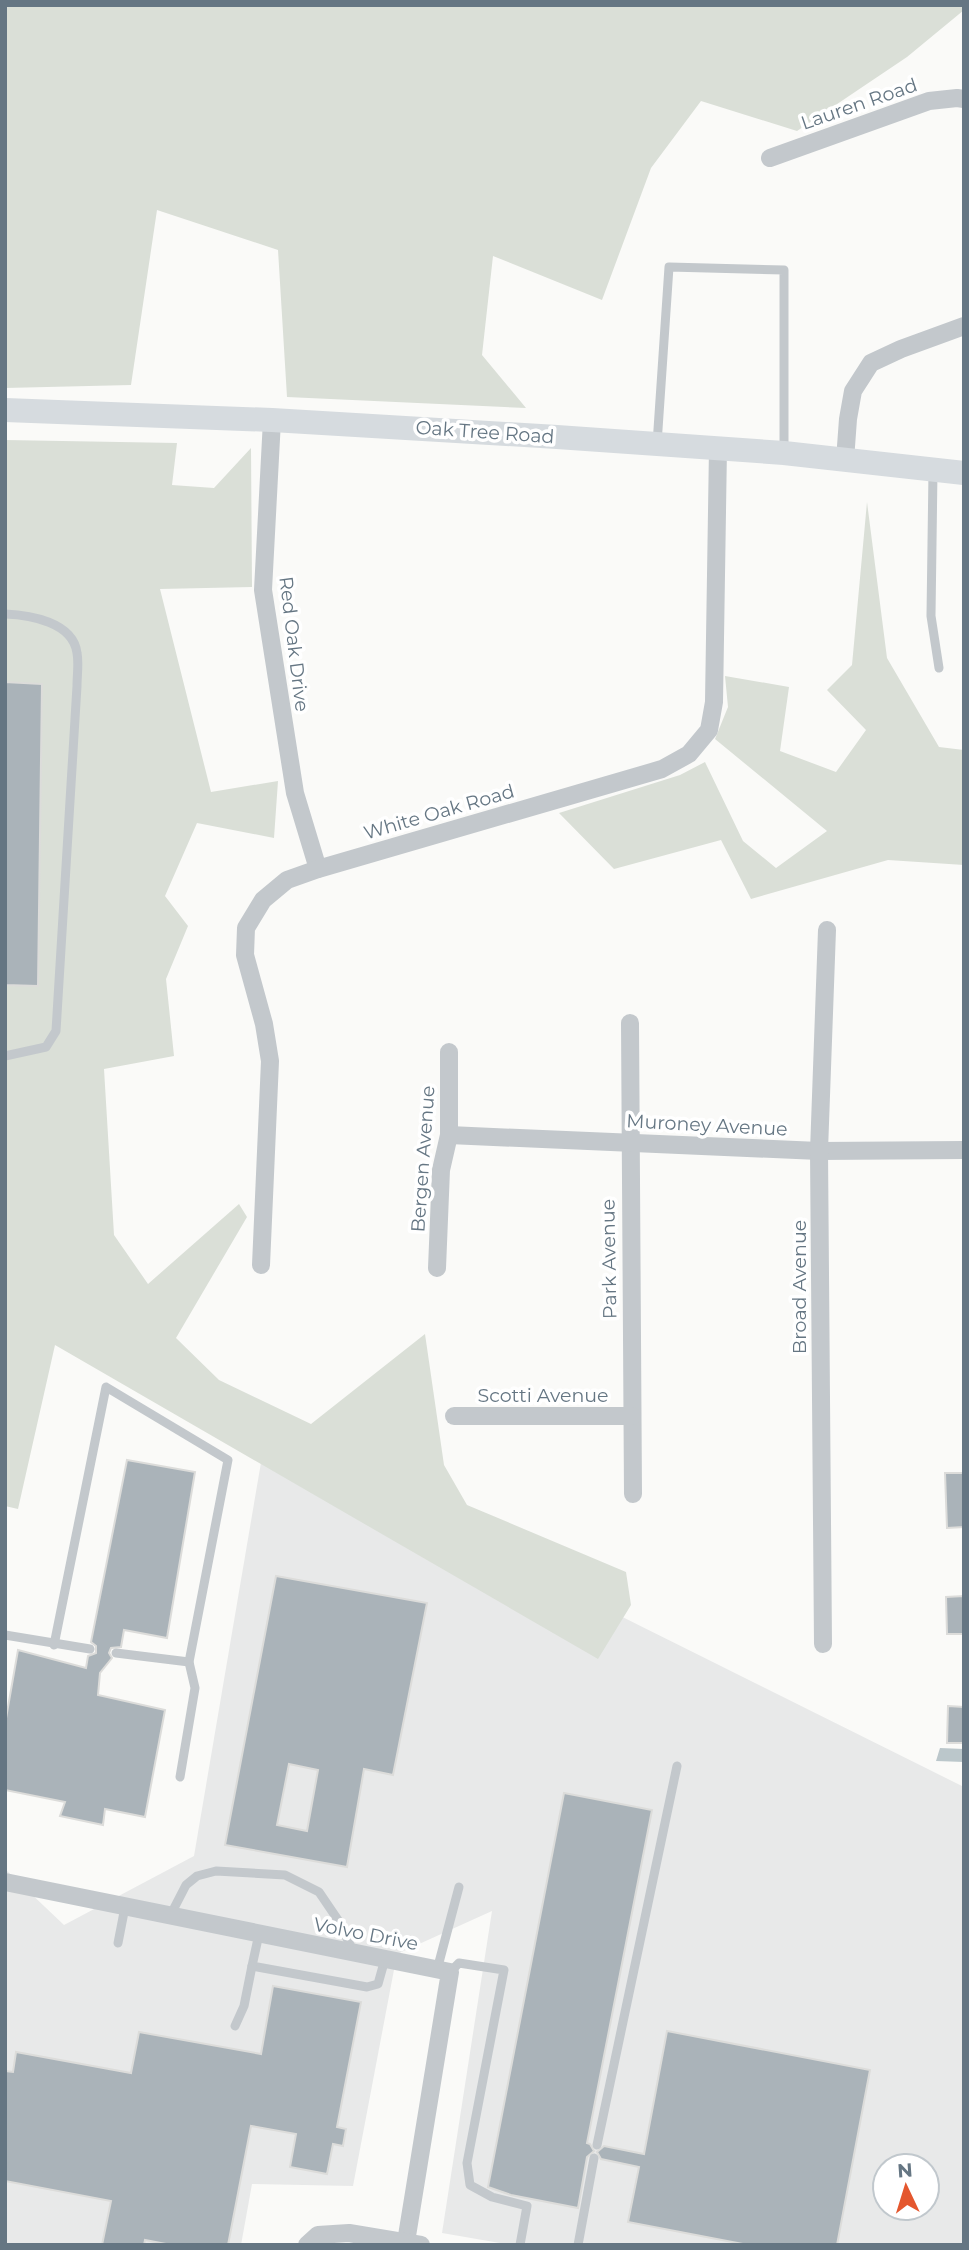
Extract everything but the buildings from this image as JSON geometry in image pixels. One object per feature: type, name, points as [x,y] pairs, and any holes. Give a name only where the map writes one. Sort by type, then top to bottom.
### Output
[{"type":"street","name":"Lauren Road","points":[[770,158],[929,102],[957,97],[964,99]]},
{"type":"street","points":[[845,460],[853,391],[871,363],[964,326]]},
{"type":"street","name":"Oak Tree Road","points":[[5,410],[272,419],[718,448],[964,473]]},
{"type":"street","name":"Red Oak Drive","points":[[272,419],[263,590],[295,793],[318,869]]},
{"type":"street","name":"White Oak Road","points":[[261,1265],[270,1061],[264,1024],[245,955],[246,928],[263,900],[286,880],[662,769],[689,754],[709,730],[714,702],[718,448]]},
{"type":"street","name":"Broad Avenue","points":[[823,1644],[819,1151],[827,930]]},
{"type":"street","name":"Park Avenue","points":[[630,1024],[633,1494]]},
{"type":"street","name":"Bergen Avenue","points":[[437,1268],[441,1170],[449,1135],[449,1052]]},
{"type":"street","name":"Muroney Avenue","points":[[449,1135],[819,1151],[964,1150]]},
{"type":"street","name":"Scotti Avenue","points":[[454,1416],[632,1416]]},
{"type":"street","name":"Volvo Drive","points":[[5,1882],[444,1971]]},
{"type":"street","points":[[313,2240],[349,2233],[414,2243],[444,1971]]},
{"type":"lane","points":[[657,444],[669,267],[784,270],[785,453]]},
{"type":"lane","points":[[933,470],[931,616],[939,668]]},
{"type":"lane","points":[[5,614],[29,615],[63,628],[77,650],[56,1031],[46,1047],[5,1056]]},
{"type":"lane","points":[[54,1645],[106,1387],[228,1460],[189,1662],[195,1688],[180,1777]]},
{"type":"lane","points":[[5,1635],[90,1649]]},
{"type":"lane","points":[[116,1653],[189,1662]]},
{"type":"lane","points":[[597,2145],[677,1766]]},
{"type":"lane","points":[[170,1916],[186,1885],[197,1876],[216,1871],[285,1875],[319,1892],[338,1920],[354,1953]]},
{"type":"lane","points":[[444,1971],[459,1887]]},
{"type":"lane","points":[[118,1942],[125,1907]]},
{"type":"lane","points":[[235,2026],[244,2006],[260,1934]]},
{"type":"lane","points":[[252,1966],[367,1987],[378,1984],[385,1959]]},
{"type":"lane","points":[[444,1971],[459,1963],[504,1970],[467,2162],[470,2185],[492,2197],[527,2206],[520,2245]]},
{"type":"lane","points":[[578,2245],[594,2158]]},
{"type":"shaded area","points":[[5,5],[964,5],[964,10],[907,57],[797,131],[701,101],[651,168],[602,300],[493,256],[482,355],[526,408],[287,397],[278,250],[157,210],[131,385],[5,388]]},
{"type":"shaded area","points":[[5,440],[177,443],[172,485],[214,488],[251,448],[252,587],[160,589],[211,792],[278,781],[274,838],[197,823],[165,896],[188,926],[166,979],[174,1056],[104,1069],[114,1235],[148,1284],[239,1204],[247,1217],[176,1338],[219,1380],[311,1424],[425,1334],[444,1465],[467,1505],[626,1572],[631,1605],[598,1659],[55,1345],[18,1509],[5,1506]]},
{"type":"shaded area","points":[[867,502],[887,658],[939,747],[964,750],[964,865],[888,860],[751,899],[721,840],[614,869],[559,813],[680,775],[705,762],[743,841],[776,868],[827,831],[715,739],[728,707],[725,676],[789,687],[780,751],[836,772],[866,730],[827,690],[852,665]]},
{"type":"shaded area","points":[[265,1439],[964,1787],[964,2245],[511,2245],[442,2233],[492,1911],[397,1954],[353,2186],[252,2184],[241,2245],[5,2245],[5,1869],[64,1925],[194,1856]]},
{"type":"shaded area","points":[[940,1748],[964,1749],[964,1762],[936,1761]]}]
